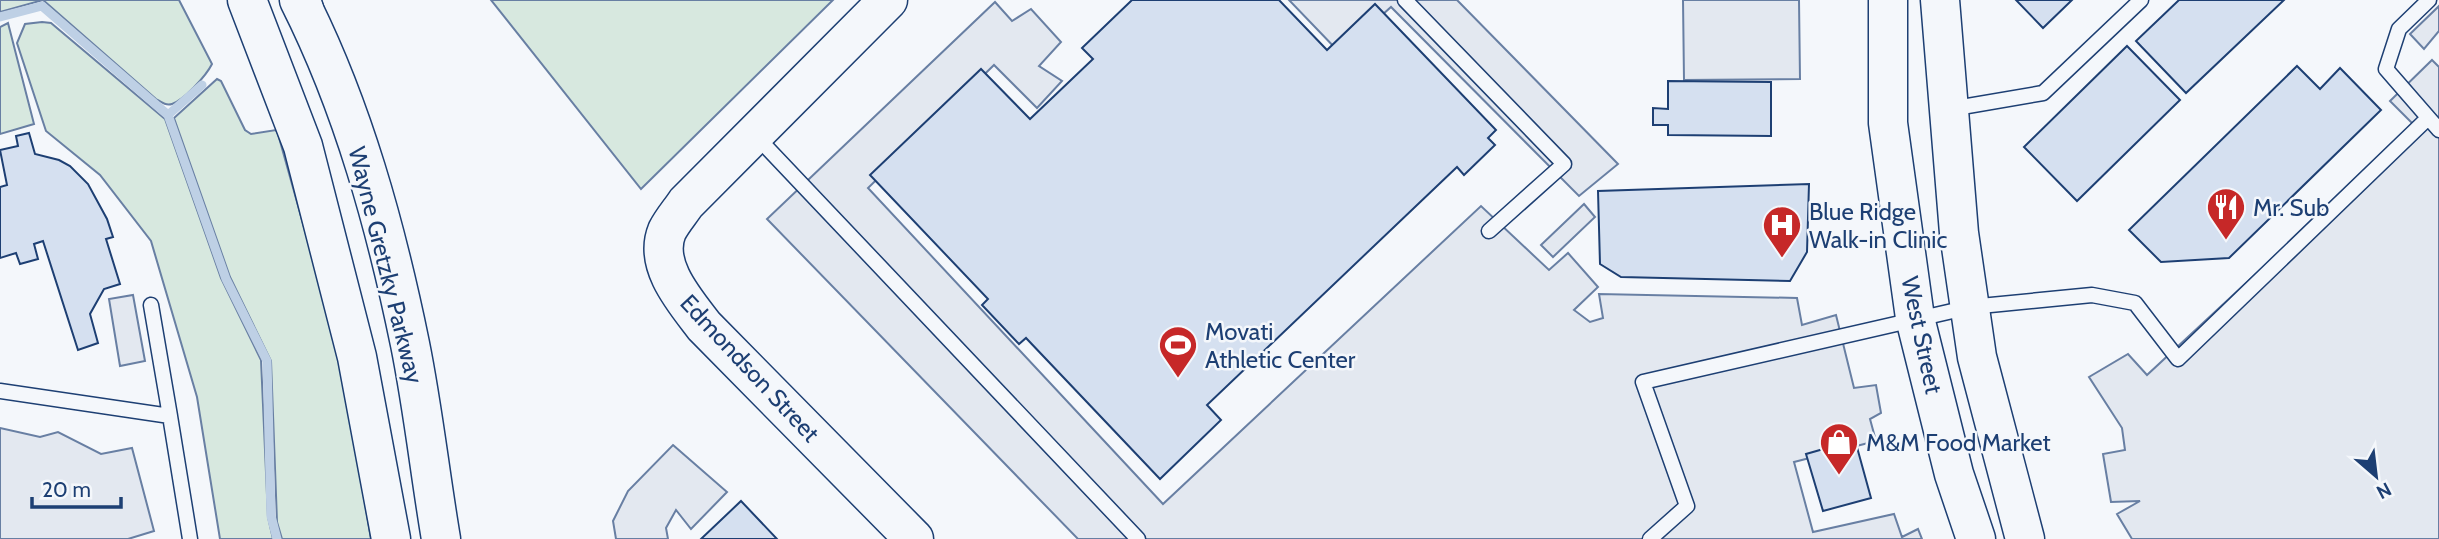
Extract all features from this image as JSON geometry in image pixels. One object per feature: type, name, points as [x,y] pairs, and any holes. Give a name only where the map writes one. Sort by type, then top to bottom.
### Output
[{"type":"main road","name":"Wayne Gretzky Parkway","points":[[247,0],[303,146],[357,357],[391,539]]},
{"type":"main road","name":"Edmondson Street","points":[[888,0],[686,203],[666,233],[665,263],[678,292],[704,326],[914,539]]},
{"type":"main road","name":"West Street","points":[[1888,0],[1888,122],[1914,318],[1954,474],[1976,539]]},
{"type":"main road","name":"West Street","points":[[1940,0],[1958,233],[1978,357],[2025,539]]},
{"type":"main road","name":"Wayne Gretzky Parkway","points":[[301,3],[345,105],[380,219],[410,345],[441,539]]},
{"type":"lane","points":[[1405,0],[1564,164],[1489,231]]},
{"type":"lane","points":[[1949,109],[2043,93],[2141,0]]},
{"type":"lane","points":[[2429,0],[2399,29],[2386,69],[2439,130]]},
{"type":"lane","points":[[1650,539],[1687,506],[1643,382],[1970,307],[2092,295],[2135,303],[2178,359],[2428,118]]},
{"type":"lane","points":[[754,134],[1138,539]]},
{"type":"lane","points":[[151,305],[190,539]]},
{"type":"lane","points":[[0,391],[170,416]]},
{"type":"shaded area","points":[[0,0],[43,0],[0,12]]},
{"type":"shaded area","points":[[43,0],[179,0],[212,64],[200,81],[182,98],[172,104],[164,103],[156,99]]},
{"type":"shaded area","points":[[491,0],[833,0],[641,189]]},
{"type":"shaded area","points":[[1289,0],[1457,0],[1618,164],[1579,196],[1391,7],[1340,53]]},
{"type":"shaded area","points":[[1683,0],[1799,0],[1800,79],[1684,80]]},
{"type":"shaded area","points":[[995,2],[1012,21],[1031,9],[1061,42],[1039,66],[1062,81],[1037,108],[994,65],[868,188],[1163,504],[1481,206],[1549,270],[1568,253],[1598,287],[1574,310],[1590,322],[1603,318],[1599,294],[1797,298],[1802,325],[1836,315],[1854,388],[1876,385],[1881,413],[1870,419],[1876,441],[1794,462],[1813,532],[1894,514],[1902,537],[1918,529],[1922,539],[1078,539],[767,219]]},
{"type":"shaded area","points":[[2439,6],[2439,31],[2424,49],[2410,34]]},
{"type":"shaded area","points":[[8,23],[34,124],[0,134],[0,27]]},
{"type":"shaded area","points":[[51,23],[165,119],[221,278],[261,360],[268,517],[273,539],[220,539],[197,397],[151,241],[100,175],[46,131],[17,43],[25,24]]},
{"type":"shaded area","points":[[2432,60],[2439,67],[2439,539],[2132,539],[2117,514],[2140,501],[2111,502],[2103,454],[2125,450],[2122,428],[2089,377],[2128,354],[2147,375],[2415,126],[2390,101]]},
{"type":"shaded area","points":[[217,79],[221,81],[245,130],[251,134],[276,130],[278,134],[342,363],[371,539],[282,539],[277,522],[271,361],[230,277],[174,118]]},
{"type":"shaded area","points":[[1584,204],[1595,217],[1553,257],[1541,245]]},
{"type":"shaded area","points":[[133,295],[145,361],[120,366],[109,299]]},
{"type":"shaded area","points":[[0,428],[40,437],[58,432],[101,454],[132,448],[154,531],[128,539],[0,539]]},
{"type":"shaded area","points":[[673,445],[727,492],[691,529],[676,510],[666,528],[668,539],[616,539],[613,521],[628,491]]},
{"type":"building","points":[[1132,0],[1279,0],[1327,50],[1375,4],[1496,130],[1488,138],[1495,145],[1464,175],[1457,167],[1207,405],[1221,420],[1160,479],[1026,338],[1019,344],[982,305],[988,299],[870,175],[981,69],[1030,119],[1093,59],[1082,48]]},
{"type":"building","points":[[2016,0],[2072,0],[2043,28]]},
{"type":"building","points":[[2179,0],[2284,0],[2186,93],[2136,41]]},
{"type":"building","points":[[2127,46],[2180,100],[2077,201],[2024,147]]},
{"type":"building","points":[[2297,66],[2320,89],[2340,68],[2381,110],[2229,258],[2161,262],[2129,230]]},
{"type":"building","points":[[1668,81],[1771,82],[1771,136],[1668,135],[1668,125],[1653,125],[1653,108],[1668,109]]},
{"type":"building","points":[[29,133],[35,154],[59,160],[70,166],[88,184],[107,219],[113,237],[106,239],[120,284],[104,289],[90,314],[98,343],[78,350],[43,241],[34,244],[38,259],[20,264],[16,253],[0,258],[0,187],[7,185],[0,150],[18,146],[16,136]]},
{"type":"building","points":[[1809,184],[1807,252],[1790,281],[1621,277],[1600,264],[1598,191]]},
{"type":"building","name":"M&M Food Market","points":[[1855,440],[1871,498],[1823,511],[1806,454]]},
{"type":"building","points":[[741,501],[777,539],[701,539]]},
{"type":"waterway","points":[[0,17],[42,6],[168,115],[226,279],[267,361],[271,516],[277,539]]},
{"type":"waterway","points":[[168,115],[202,85]]},
{"type":"place","name":"Mr. Sub","points":[[2226,241]]},
{"type":"place","name":"Blue Ridge Walk-in Clinic","points":[[1782,259]]},
{"type":"place","name":"Movati Athletic Center","points":[[1178,379]]},
{"type":"place","name":"M&M Food Market","points":[[1839,476]]}]
